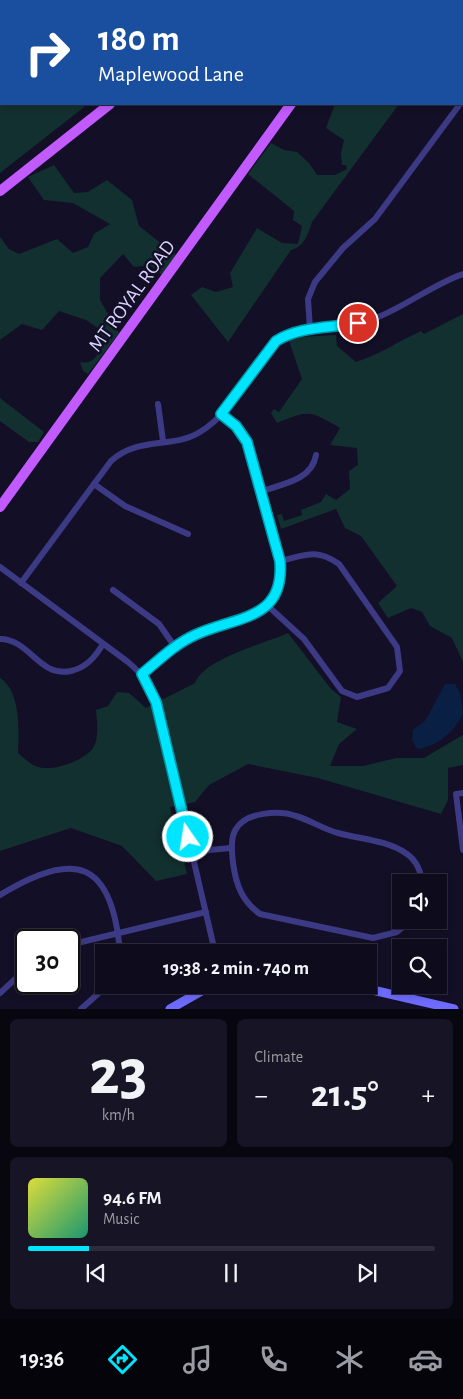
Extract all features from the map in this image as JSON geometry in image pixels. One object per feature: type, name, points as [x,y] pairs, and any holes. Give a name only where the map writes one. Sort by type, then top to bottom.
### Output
[{"type":"main road","points":[[0,191],[109,105]]},
{"type":"main road","name":"MT ROYAL ROAD","points":[[0,507],[290,105]]},
{"type":"street","points":[[310,329],[308,299],[314,282],[343,248],[375,220],[460,105]]},
{"type":"street","points":[[21,583],[104,469],[118,455],[139,446],[197,434],[212,424],[276,341],[286,335],[310,329],[330,328],[373,319],[463,274]]},
{"type":"street","points":[[158,404],[163,441]]},
{"type":"street","points":[[142,674],[175,647],[194,636],[236,621],[268,606],[278,587],[280,561],[262,491],[242,433],[221,414]]},
{"type":"street","points":[[262,491],[304,476],[315,462],[316,454]]},
{"type":"street","points":[[94,484],[125,506],[188,534]]},
{"type":"street","points":[[268,606],[304,639],[342,691],[357,697],[369,695],[388,688],[400,671],[397,647],[338,564],[326,554],[311,553],[280,561]]},
{"type":"street","points":[[0,567],[142,674],[152,692],[159,712],[213,944]]},
{"type":"street","points":[[112,590],[159,624],[175,647]]},
{"type":"street","points":[[0,639],[24,648],[52,671],[62,672],[85,665],[103,644]]},
{"type":"street","points":[[463,793],[456,794],[461,820],[463,850]]},
{"type":"street","points":[[401,929],[397,932],[373,938],[260,914],[247,905],[241,896],[231,848],[236,829],[248,819],[260,814],[284,813],[295,815],[336,833],[395,847],[415,860],[420,874]]},
{"type":"street","points":[[192,855],[209,850],[231,848]]},
{"type":"street","points":[[0,895],[46,873],[66,868],[78,869],[98,880],[104,888],[119,944]]},
{"type":"street","points":[[80,942],[206,912]]},
{"type":"street","points":[[0,993],[15,979]]},
{"type":"street","points":[[377,991],[454,1009]]},
{"type":"street","points":[[81,1009],[98,994]]},
{"type":"street","points":[[170,1009],[196,994]]},
{"type":"green space","points":[[0,105],[87,105],[0,173]]},
{"type":"green space","points":[[335,105],[398,105],[312,222],[303,243],[291,250],[228,342],[191,295],[202,287],[216,292],[233,287],[230,273],[257,228],[282,243],[298,244],[302,226],[293,220],[294,211],[248,174],[271,143],[284,150],[297,152],[309,163],[317,175],[335,175],[347,169],[346,165],[342,165],[341,153],[344,140],[326,128]]},
{"type":"green space","points":[[54,165],[74,193],[88,192],[107,180],[132,200],[139,226],[176,255],[162,275],[150,265],[134,267],[123,254],[100,278],[100,300],[119,333],[88,374],[83,371],[80,362],[92,361],[103,344],[99,329],[86,320],[59,311],[42,330],[22,324],[0,340],[0,237],[9,249],[19,254],[57,239],[73,253],[88,247],[94,234],[110,224],[73,203],[44,200],[28,177]]},
{"type":"green space","points":[[463,314],[463,662],[452,638],[430,626],[422,612],[411,608],[388,618],[378,603],[397,586],[361,536],[345,528],[336,509],[281,529],[277,515],[282,514],[284,521],[302,515],[301,510],[321,502],[326,494],[336,500],[350,489],[349,471],[358,465],[357,448],[330,445],[340,428],[315,415],[303,414],[277,423],[271,413],[274,409],[279,412],[302,379],[289,341],[300,337],[336,335],[337,346],[356,362],[381,352],[421,331],[424,334]]},
{"type":"green space","points":[[0,398],[44,432],[38,442],[29,442],[0,421]]},
{"type":"green space","points":[[288,633],[331,689],[341,697],[337,722],[357,729],[339,744],[330,766],[363,766],[396,758],[424,758],[463,735],[463,765],[448,768],[448,800],[441,814],[318,778],[248,764],[209,785],[195,802],[170,807],[187,874],[156,881],[122,846],[71,828],[0,851],[0,678],[12,692],[15,702],[19,734],[18,753],[37,767],[58,767],[80,759],[91,751],[97,738],[96,710],[108,706],[117,692],[129,693],[146,708],[195,683],[201,674],[222,660]]},
{"type":"water","points":[[445,684],[455,684],[460,693],[463,714],[455,727],[444,738],[424,748],[417,749],[412,740],[413,730],[425,721]]},
{"type":"route","points":[[188,837],[159,712],[142,674],[185,640],[206,630],[236,621],[268,606],[276,593],[281,567],[262,491],[247,442],[236,426],[221,414],[245,384],[266,351],[276,341],[286,335],[310,329],[358,323]]}]
